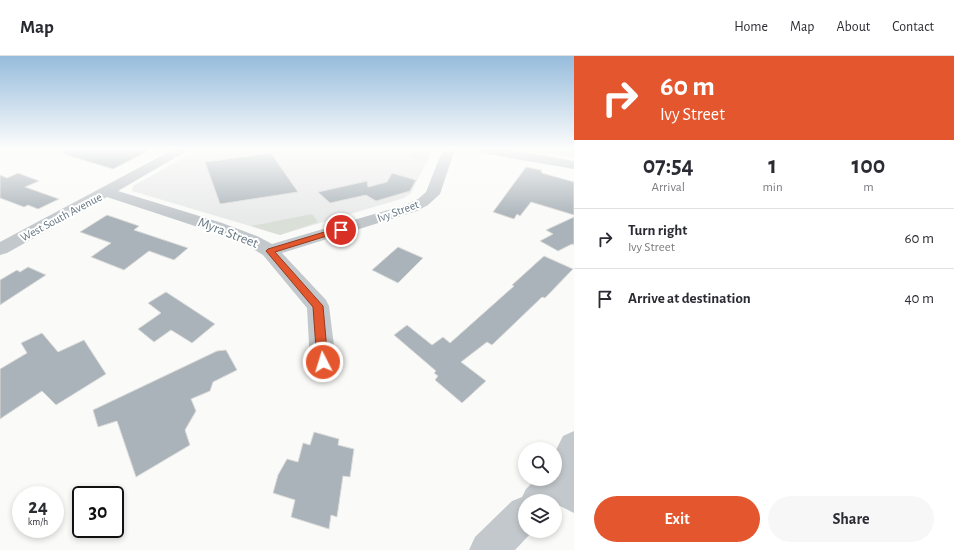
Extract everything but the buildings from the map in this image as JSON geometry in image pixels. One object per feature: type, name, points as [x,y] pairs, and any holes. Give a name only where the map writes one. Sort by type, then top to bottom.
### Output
[{"type":"street","name":"West South Avenue","points":[[5,242],[107,192],[143,172]]},
{"type":"street","name":"Ivy Street","points":[[270,251],[411,208],[423,202],[433,194],[441,172]]},
{"type":"street","name":"Myra Street","points":[[107,192],[252,240],[270,251],[318,306],[323,362]]},
{"type":"street","points":[[556,493],[574,447]]},
{"type":"street","points":[[488,550],[518,521]]},
{"type":"shaded area","points":[[158,172],[421,172],[411,193],[404,198],[280,235],[132,191],[133,186]]},
{"type":"shaded area","points":[[312,214],[318,222],[280,235],[251,226]]},
{"type":"route","points":[[323,362],[318,306],[270,251],[341,230]]}]
